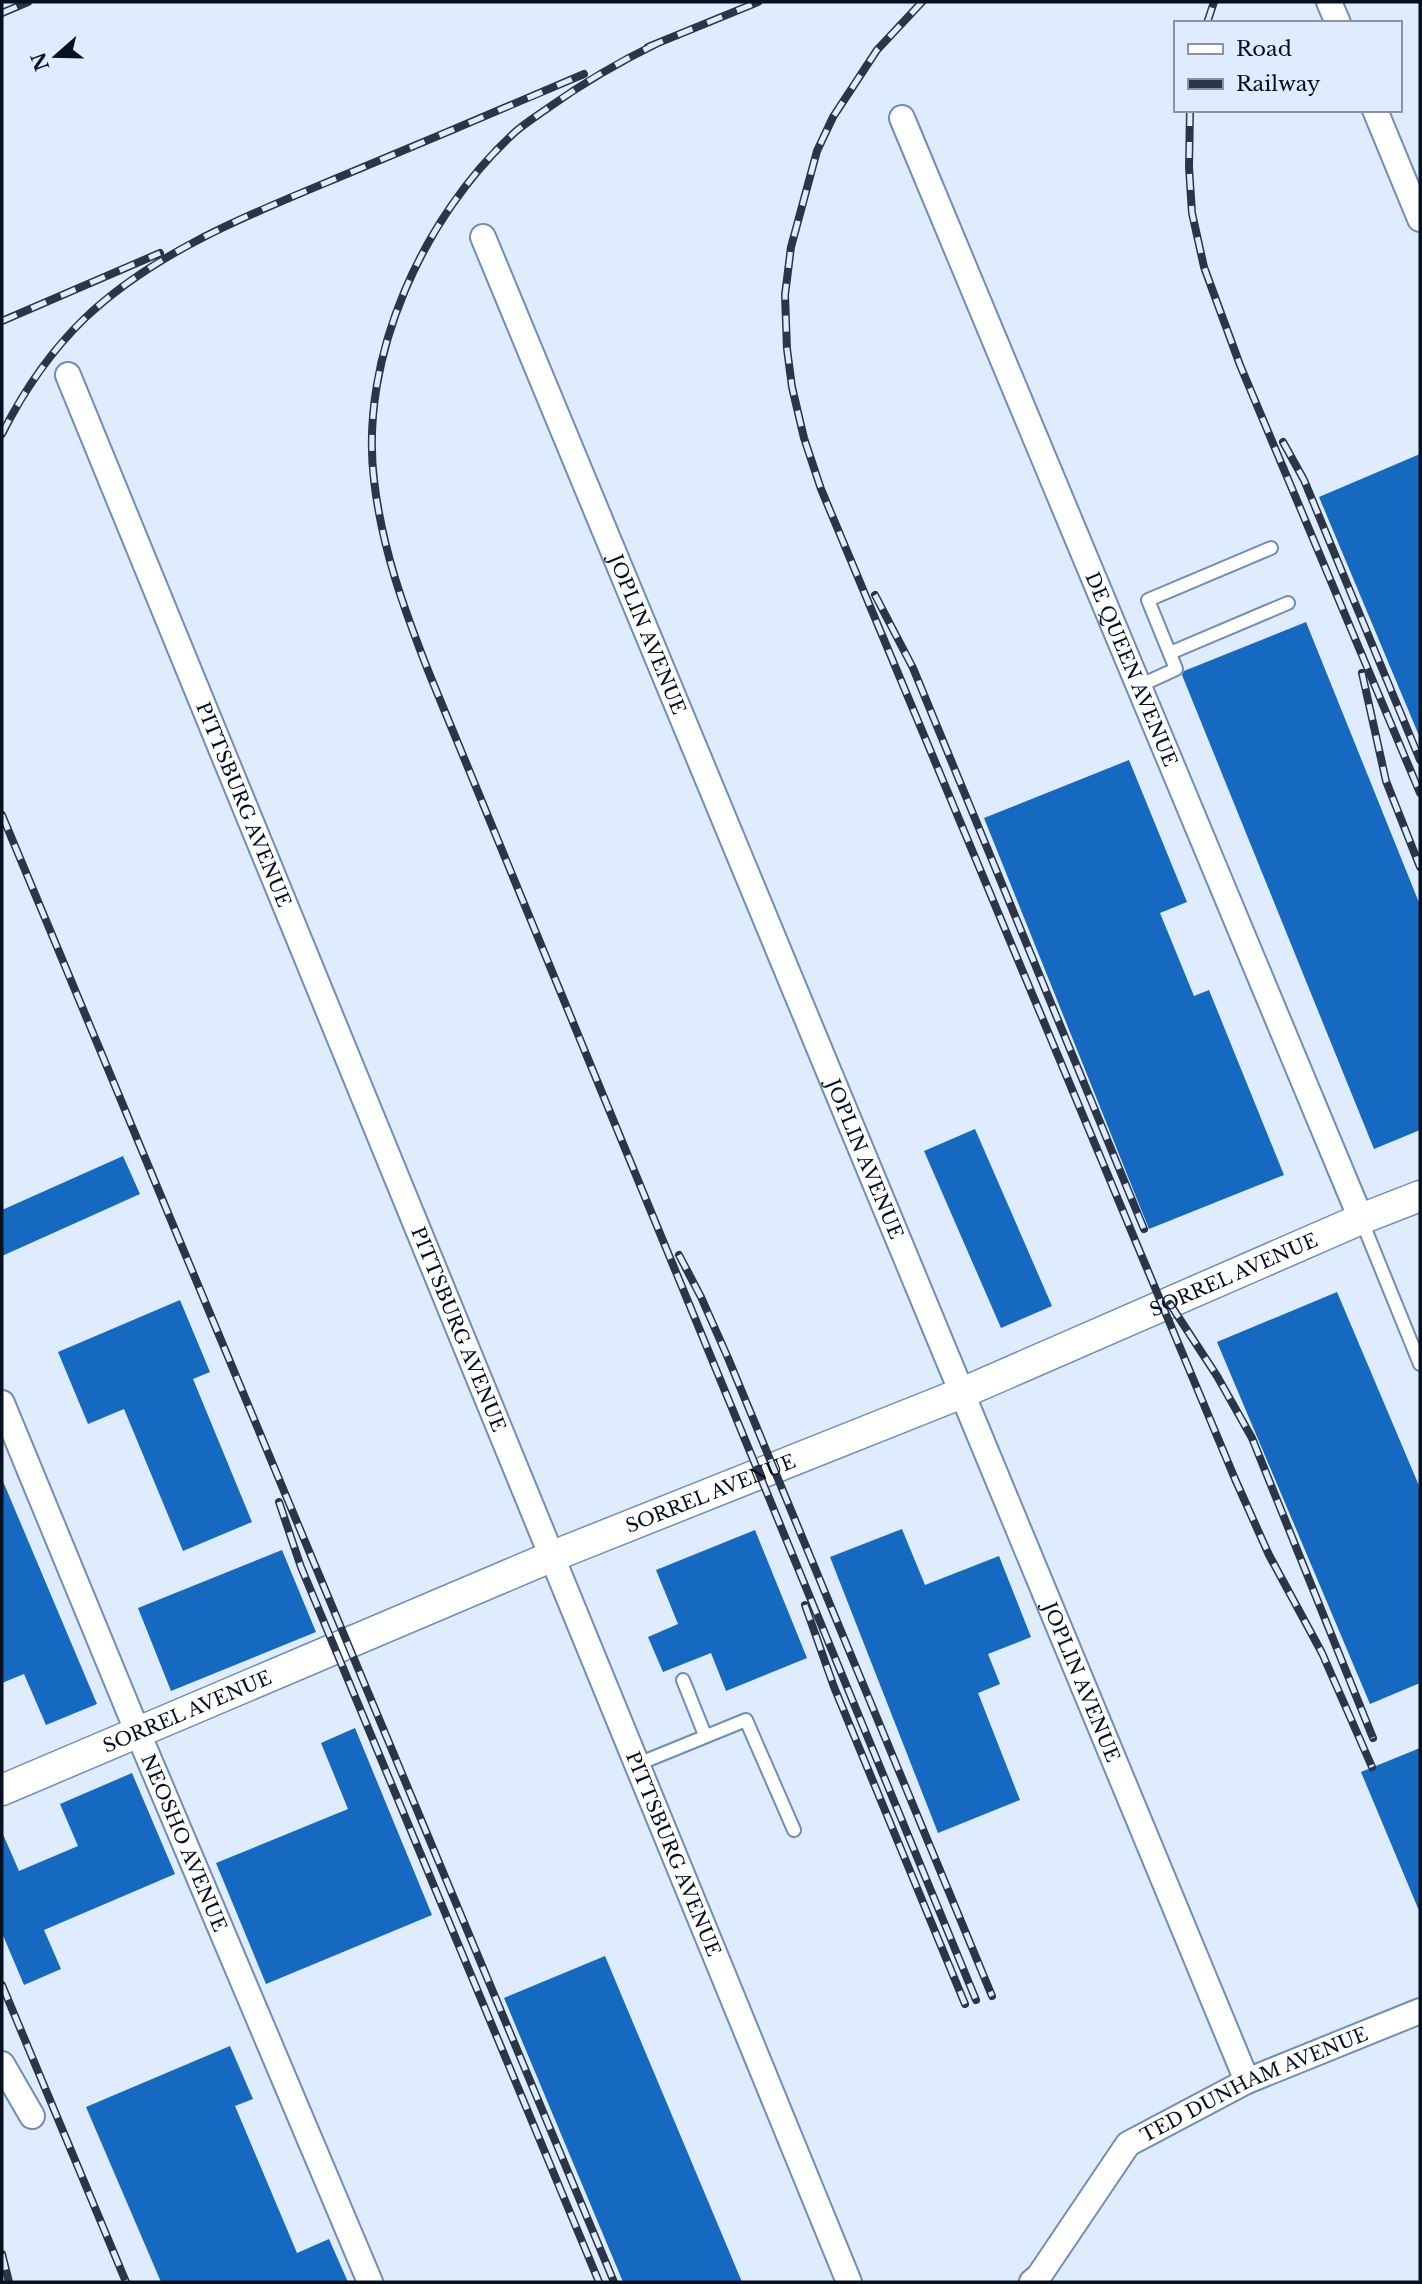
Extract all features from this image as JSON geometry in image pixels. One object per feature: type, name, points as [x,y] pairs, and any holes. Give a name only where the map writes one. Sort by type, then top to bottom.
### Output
[{"type":"street","points":[[1329,2],[1337,21]]},
{"type":"street","points":[[1376,112],[1420,219]]},
{"type":"street","name":"DE QUEEN AVENUE","points":[[902,118],[1361,1219]]},
{"type":"street","name":"JOPLIN AVENUE","points":[[483,237],[1247,2081]]},
{"type":"street","name":"PITTSBURG AVENUE","points":[[68,375],[849,2282]]},
{"type":"street","name":"SORREL AVENUE","points":[[2,1790],[552,1556],[962,1393],[1361,1219],[1420,1196]]},
{"type":"street","name":"NEOSHO AVENUE","points":[[2,1403],[370,2282]]},
{"type":"street","name":"TED DUNHAM AVENUE","points":[[1032,2282],[1039,2276],[1128,2144],[1247,2081],[1420,2011]]},
{"type":"street","points":[[2,2064],[32,2116]]},
{"type":"lane","points":[[1139,685],[1176,669],[1148,600],[1271,548]]},
{"type":"lane","points":[[1170,653],[1288,603]]},
{"type":"lane","points":[[1361,1219],[1420,1364]]},
{"type":"lane","points":[[683,1680],[705,1735]]},
{"type":"lane","points":[[638,1764],[746,1720],[794,1830]]},
{"type":"building","points":[[1420,454],[1420,738],[1319,497]]},
{"type":"building","points":[[1306,622],[1420,905],[1420,1130],[1374,1149],[1182,675],[1184,671]]},
{"type":"building","points":[[1129,760],[1187,902],[1160,913],[1194,996],[1209,990],[1284,1175],[1149,1229],[984,818]]},
{"type":"building","points":[[975,1129],[1052,1306],[1001,1328],[924,1151]]},
{"type":"building","points":[[123,1156],[140,1194],[2,1256],[2,1210]]},
{"type":"building","points":[[1337,1292],[1420,1488],[1420,1683],[1370,1704],[1217,1342]]},
{"type":"building","points":[[180,1300],[210,1372],[193,1379],[252,1522],[183,1551],[124,1409],[88,1424],[58,1352]]},
{"type":"building","points":[[2,1479],[97,1704],[46,1725],[24,1674],[2,1683]]},
{"type":"building","points":[[902,1529],[925,1585],[999,1556],[1031,1637],[988,1654],[1000,1684],[978,1693],[1020,1800],[938,1833],[830,1557]]},
{"type":"building","points":[[755,1530],[807,1658],[726,1691],[711,1653],[663,1672],[648,1637],[678,1624],[656,1570]]},
{"type":"building","points":[[282,1550],[316,1632],[171,1691],[138,1608]]},
{"type":"building","points":[[355,1728],[432,1915],[266,1984],[216,1863],[348,1809],[321,1743]]},
{"type":"building","points":[[1420,1748],[1420,1913],[1361,1772]]},
{"type":"building","points":[[132,1773],[175,1874],[44,1930],[61,1969],[24,1985],[2,1933],[2,1832],[19,1871],[78,1846],[60,1804]]},
{"type":"building","points":[[605,1956],[742,2282],[623,2282],[504,1998]]},
{"type":"building","points":[[230,2046],[253,2099],[235,2106],[297,2253],[329,2239],[348,2282],[161,2282],[86,2107]]},
{"type":"railway","points":[[2,13],[28,2]]},
{"type":"railway","points":[[648,47],[758,2]]},
{"type":"railway","points":[[922,2],[877,50],[833,117],[817,151],[791,247],[785,295],[787,349],[792,387],[804,438],[821,489],[1235,1479],[1269,1555],[1322,1653],[1372,1767]]},
{"type":"railway","points":[[1208,21],[1214,2]]},
{"type":"railway","points":[[658,43],[588,81],[514,133],[452,205],[426,247],[405,291],[388,338],[377,385],[372,433],[374,480],[382,530],[395,578],[429,673],[976,2000]]},
{"type":"railway","points":[[2,434],[19,403],[61,344],[114,293],[146,271],[213,232],[248,216],[584,74]]},
{"type":"railway","points":[[1190,112],[1192,213],[1204,267],[1240,365],[1420,793]]},
{"type":"railway","points":[[2,321],[160,253]]},
{"type":"railway","points":[[1283,442],[1304,480],[1420,760]]},
{"type":"railway","points":[[875,595],[913,668],[1144,1229]]},
{"type":"railway","points":[[1362,673],[1386,781],[1420,867]]},
{"type":"railway","points":[[2,815],[614,2282]]},
{"type":"railway","points":[[679,1255],[728,1358],[992,1996]]},
{"type":"railway","points":[[1170,1304],[1217,1376],[1252,1438],[1373,1738]]},
{"type":"railway","points":[[279,1502],[301,1567],[599,2282]]},
{"type":"railway","points":[[805,1605],[834,1687],[965,2004]]},
{"type":"railway","points":[[2,1985],[126,2282]]},
{"type":"railway","points":[[2,2254],[9,2282]]}]
